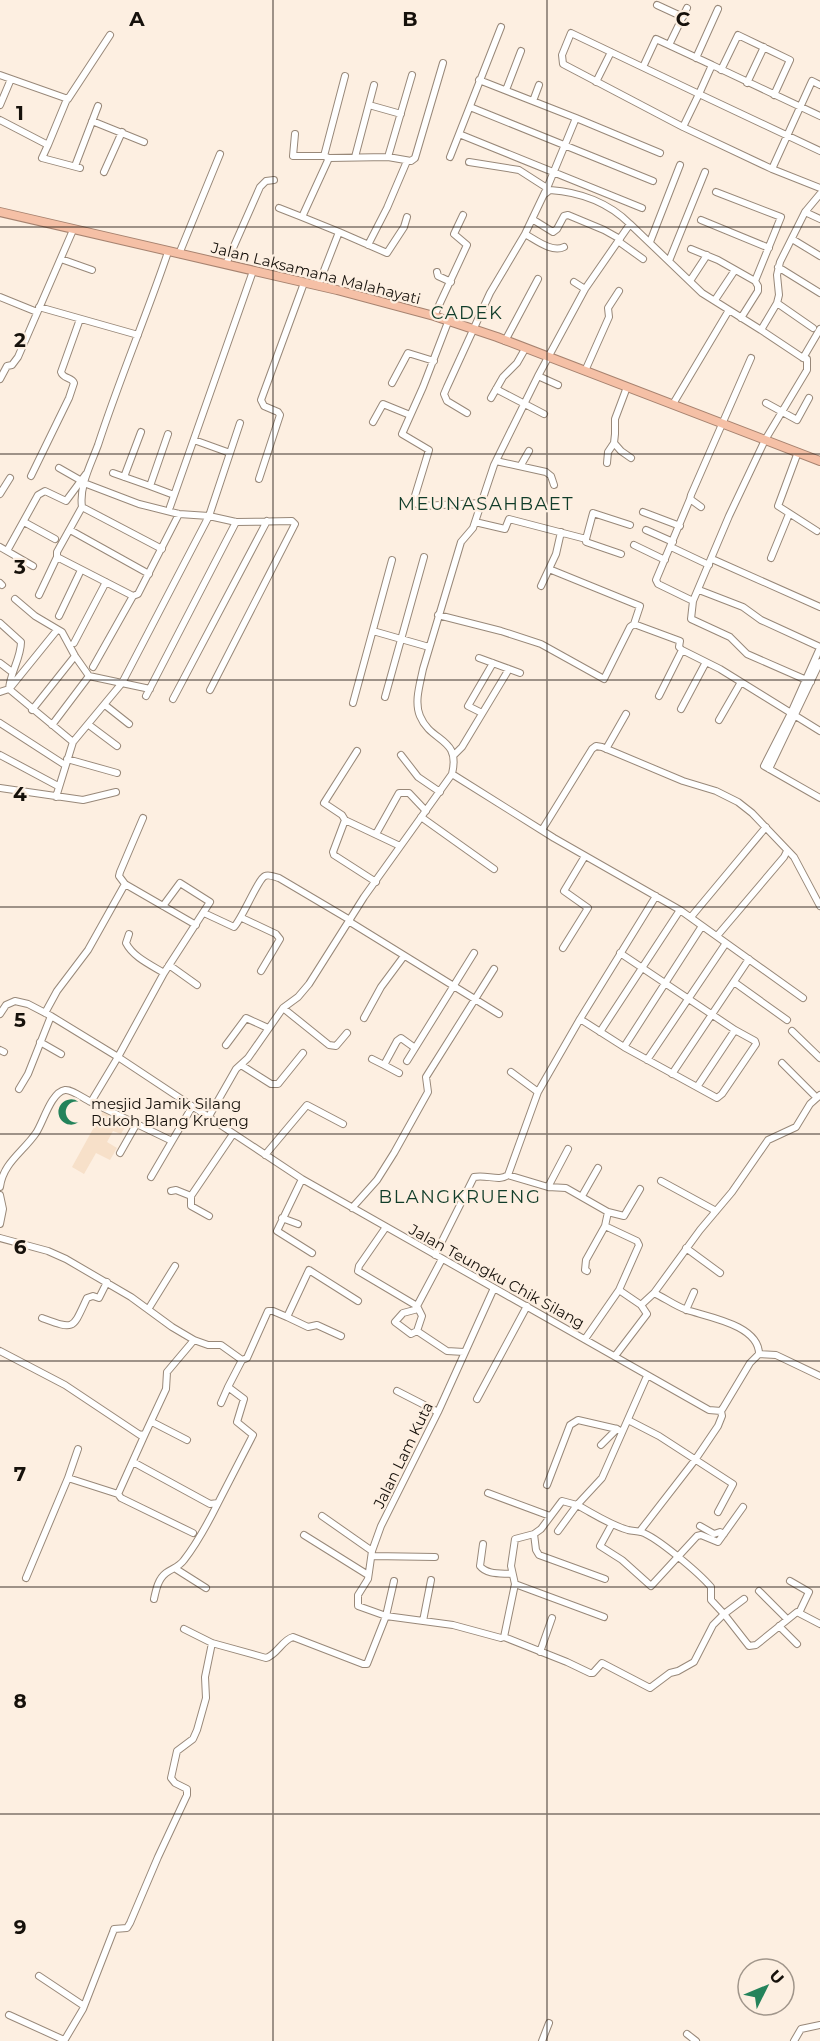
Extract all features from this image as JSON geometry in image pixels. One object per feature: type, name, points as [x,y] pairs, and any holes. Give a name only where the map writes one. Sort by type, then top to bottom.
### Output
[{"type":"highway","name":"Jalan Laksamana Malahayati","points":[[0,212],[318,286],[434,316],[505,340],[820,461]]},
{"type":"street","points":[[657,5],[683,17]]},
{"type":"street","points":[[669,45],[687,8]]},
{"type":"street","points":[[696,58],[718,9]]},
{"type":"street","points":[[450,157],[501,27]]},
{"type":"street","points":[[820,151],[571,33],[562,56],[563,64],[683,127],[772,169],[820,188]]},
{"type":"street","points":[[98,106],[78,167],[42,158],[67,99],[71,97],[110,35]]},
{"type":"street","points":[[721,70],[738,35],[764,47],[790,60],[774,95]]},
{"type":"street","points":[[643,67],[656,39],[820,116]]},
{"type":"street","points":[[747,82],[764,47]]},
{"type":"street","points":[[506,90],[521,51]]},
{"type":"street","points":[[596,82],[611,52]]},
{"type":"street","points":[[295,134],[293,156],[387,157],[411,161],[415,158],[443,63]]},
{"type":"street","points":[[683,127],[712,66]]},
{"type":"street","points":[[0,75],[67,99]]},
{"type":"street","points":[[387,157],[412,75]]},
{"type":"street","points":[[302,217],[326,157],[345,76]]},
{"type":"street","points":[[0,105],[11,79]]},
{"type":"street","points":[[479,80],[660,153]]},
{"type":"street","points":[[772,169],[812,81],[820,85]]},
{"type":"street","points":[[355,157],[374,85]]},
{"type":"street","points":[[533,101],[539,85]]},
{"type":"street","points":[[369,105],[401,114]]},
{"type":"street","points":[[470,106],[653,181]]},
{"type":"street","points":[[467,413],[447,401],[444,394],[490,293],[525,234],[546,191],[576,118]]},
{"type":"street","points":[[0,120],[48,145]]},
{"type":"street","points":[[92,121],[144,142]]},
{"type":"street","points":[[104,172],[122,132]]},
{"type":"street","points":[[459,134],[642,208]]},
{"type":"street","points":[[179,255],[220,154]]},
{"type":"street","points":[[368,245],[407,161]]},
{"type":"street","points":[[470,162],[519,170],[546,191],[553,190],[589,197],[615,211],[702,293],[807,359],[807,370],[765,440],[729,516],[693,601],[691,619],[730,637],[747,654],[809,681]]},
{"type":"street","points":[[650,242],[680,165]]},
{"type":"street","points":[[669,261],[705,172]]},
{"type":"street","points":[[226,264],[260,187],[267,181],[274,180]]},
{"type":"street","points":[[717,192],[781,218],[755,281]]},
{"type":"street","points":[[761,330],[777,303],[778,267],[805,212],[820,194]]},
{"type":"street","points":[[279,208],[387,253],[404,227],[407,217]]},
{"type":"street","points":[[805,212],[820,219]]},
{"type":"street","points":[[434,316],[467,245],[454,236],[463,215]]},
{"type":"street","points":[[532,219],[553,232],[564,216],[568,215],[604,230],[643,259]]},
{"type":"street","points":[[701,220],[769,248]]},
{"type":"street","points":[[208,1118],[232,1075],[248,1058],[283,1008],[298,997],[309,984],[400,846],[452,774],[454,755],[450,748],[424,723],[418,710],[419,687],[429,647],[460,542],[470,533],[496,461],[538,376],[585,289],[630,224]]},
{"type":"street","points":[[0,379],[3,364],[12,364],[18,357],[73,230]]},
{"type":"street","points":[[318,286],[339,232]]},
{"type":"street","points":[[525,234],[557,250],[564,247]]},
{"type":"street","points":[[792,239],[820,256]]},
{"type":"street","points":[[691,249],[755,281],[758,291],[741,318]]},
{"type":"street","points":[[7,551],[42,492],[45,491],[66,501],[87,473],[168,252]]},
{"type":"street","points":[[690,281],[707,255]]},
{"type":"street","points":[[61,259],[92,270]]},
{"type":"street","points":[[778,267],[820,293]]},
{"type":"street","points":[[715,300],[735,270]]},
{"type":"street","points":[[170,507],[253,271]]},
{"type":"street","points":[[437,272],[438,276],[451,282]]},
{"type":"street","points":[[505,340],[538,279]]},
{"type":"street","points":[[574,282],[585,289]]},
{"type":"street","points":[[258,479],[280,415],[264,406],[261,400],[304,283]]},
{"type":"street","points":[[585,371],[609,317],[608,308],[619,291]]},
{"type":"street","points":[[0,297],[138,335]]},
{"type":"street","points":[[777,303],[816,328],[813,341],[803,358]]},
{"type":"street","points":[[673,404],[729,310]]},
{"type":"street","points":[[31,476],[74,383],[61,372],[80,319]]},
{"type":"street","points":[[448,322],[402,435],[429,450],[414,499],[415,503],[421,506],[482,503]]},
{"type":"street","points":[[813,341],[820,345]]},
{"type":"street","points":[[491,398],[506,373],[519,361],[525,349]]},
{"type":"street","points":[[392,382],[408,353],[434,361]]},
{"type":"street","points":[[693,601],[658,584],[657,577],[721,422],[751,358]]},
{"type":"street","points":[[538,376],[558,384]]},
{"type":"street","points":[[608,463],[608,452],[614,444],[615,419],[627,387]]},
{"type":"street","points":[[496,389],[544,414]]},
{"type":"street","points":[[766,403],[797,420],[809,398]]},
{"type":"street","points":[[373,422],[383,404],[410,415]]},
{"type":"street","points":[[56,797],[73,742],[122,683],[209,516],[240,423]]},
{"type":"street","points":[[124,477],[141,432]]},
{"type":"street","points":[[150,486],[168,434]]},
{"type":"street","points":[[194,440],[230,453]]},
{"type":"street","points":[[614,444],[631,458]]},
{"type":"street","points":[[521,465],[529,451]]},
{"type":"street","points":[[798,452],[778,504],[781,509],[817,531]]},
{"type":"street","points":[[496,461],[521,465],[549,474],[554,485]]},
{"type":"street","points":[[59,468],[82,482],[139,504],[179,514],[209,516],[236,522],[292,521],[296,525],[210,690]]},
{"type":"street","points":[[113,473],[174,495]]},
{"type":"street","points":[[0,494],[10,478]]},
{"type":"street","points":[[39,595],[57,557],[57,552],[82,507],[82,482]]},
{"type":"street","points":[[690,499],[701,507]]},
{"type":"street","points":[[82,507],[162,549]]},
{"type":"street","points":[[643,512],[680,526]]},
{"type":"street","points":[[586,539],[593,513],[630,525]]},
{"type":"street","points":[[93,667],[133,596],[138,594],[179,514]]},
{"type":"street","points":[[771,558],[789,514]]},
{"type":"street","points":[[475,522],[505,530],[508,519],[586,539],[586,542],[621,554]]},
{"type":"street","points":[[174,699],[267,521]]},
{"type":"street","points":[[24,522],[55,539]]},
{"type":"street","points":[[146,696],[236,522]]},
{"type":"street","points":[[70,530],[149,574]]},
{"type":"street","points":[[646,530],[710,562],[820,607]]},
{"type":"street","points":[[542,586],[556,554],[561,532]]},
{"type":"street","points":[[634,545],[665,560]]},
{"type":"street","points":[[0,547],[33,566]]},
{"type":"street","points":[[57,557],[133,596]]},
{"type":"street","points":[[385,697],[424,557]]},
{"type":"street","points":[[353,703],[393,560]]},
{"type":"street","points":[[438,615],[541,644],[604,679],[608,676],[625,637],[634,624],[640,606],[549,569]]},
{"type":"street","points":[[59,615],[81,570]]},
{"type":"street","points":[[74,643],[106,582]]},
{"type":"street","points":[[699,590],[743,607],[761,620],[820,648],[817,666],[769,769],[819,795]]},
{"type":"street","points":[[15,599],[35,616],[63,633],[75,656],[90,676],[150,689]]},
{"type":"street","points":[[0,623],[21,642],[9,689]]},
{"type":"street","points":[[634,624],[680,642],[679,647],[682,651],[741,682],[820,731]]},
{"type":"street","points":[[0,692],[9,689],[57,630]]},
{"type":"street","points":[[373,631],[429,647]]},
{"type":"street","points":[[659,696],[682,651]]},
{"type":"street","points":[[32,710],[75,656]]},
{"type":"street","points":[[479,658],[520,673]]},
{"type":"street","points":[[681,709],[706,662]]},
{"type":"street","points":[[0,663],[12,672]]},
{"type":"street","points":[[482,713],[468,706],[493,663]]},
{"type":"street","points":[[454,755],[462,747],[509,669]]},
{"type":"street","points":[[52,725],[90,676]]},
{"type":"street","points":[[720,720],[741,682]]},
{"type":"street","points":[[9,689],[73,742]]},
{"type":"street","points":[[105,705],[129,724]]},
{"type":"street","points":[[606,749],[626,714]]},
{"type":"street","points":[[0,723],[66,762],[117,773]]},
{"type":"street","points":[[89,725],[117,746]]},
{"type":"street","points":[[542,830],[596,746],[738,802],[794,857],[820,906]]},
{"type":"street","points":[[357,751],[324,803],[342,815],[345,820],[400,846]]},
{"type":"street","points":[[0,755],[58,786]]},
{"type":"street","points":[[401,755],[418,777],[440,792]]},
{"type":"street","points":[[452,774],[585,856],[691,917],[803,998]]},
{"type":"street","points":[[0,788],[83,800],[116,792]]},
{"type":"street","points":[[376,834],[399,793],[409,794],[426,811]]},
{"type":"street","points":[[421,817],[494,869]]},
{"type":"street","points":[[143,818],[119,876],[124,884],[196,925]]},
{"type":"street","points":[[345,820],[333,854],[376,882]]},
{"type":"street","points":[[691,917],[766,827]]},
{"type":"street","points":[[386,839],[393,857]]},
{"type":"street","points":[[717,936],[784,857],[787,850]]},
{"type":"street","points":[[563,948],[588,908],[564,891],[585,856]]},
{"type":"street","points":[[204,913],[232,927],[242,918],[261,880],[269,875],[279,878],[499,1014]]},
{"type":"street","points":[[91,1102],[164,973],[204,913],[209,901],[180,883],[164,906]]},
{"type":"street","points":[[19,1089],[28,1074],[57,991],[88,950],[124,884]]},
{"type":"street","points":[[435,1255],[474,1177],[482,1175],[501,1179],[508,1174],[538,1092],[580,1018],[656,896]]},
{"type":"street","points":[[600,1032],[680,910]]},
{"type":"street","points":[[242,918],[276,934],[280,939],[261,971]]},
{"type":"street","points":[[624,1047],[702,926]]},
{"type":"street","points":[[129,934],[126,943],[128,947],[137,956],[164,973]]},
{"type":"street","points":[[648,1060],[726,943]]},
{"type":"street","points":[[407,1061],[474,953]]},
{"type":"street","points":[[580,1018],[624,1047],[715,1097],[719,1097],[756,1044],[755,1041],[620,953]]},
{"type":"street","points":[[364,1018],[381,987],[404,956]]},
{"type":"street","points":[[672,1074],[749,959]]},
{"type":"street","points":[[169,965],[197,985]]},
{"type":"street","points":[[352,1208],[377,1180],[394,1153],[428,1092],[426,1077],[494,969]]},
{"type":"street","points":[[734,982],[787,1020]]},
{"type":"street","name":"Jalan Teungku Chik Silang","points":[[0,1014],[6,1005],[15,1000],[48,1014],[118,1057],[302,1179],[647,1376],[709,1410],[721,1411]]},
{"type":"street","points":[[283,1008],[333,1047],[346,1033]]},
{"type":"street","points":[[226,1045],[246,1018],[268,1028]]},
{"type":"street","points":[[697,1087],[735,1030]]},
{"type":"street","points":[[792,1031],[820,1058]]},
{"type":"street","points":[[384,1065],[399,1038],[415,1048]]},
{"type":"street","points":[[40,1042],[61,1054]]},
{"type":"street","points":[[241,1065],[272,1084],[278,1084],[303,1053]]},
{"type":"street","points":[[372,1059],[399,1073]]},
{"type":"street","points":[[641,1305],[654,1293],[686,1248],[732,1192],[768,1140],[796,1127],[802,1114],[818,1096],[782,1063]]},
{"type":"street","points":[[511,1072],[538,1092]]},
{"type":"street","points":[[0,1187],[3,1172],[36,1133],[51,1103],[61,1092],[69,1091],[171,1141]]},
{"type":"street","points":[[265,1155],[307,1104],[343,1124]]},
{"type":"street","points":[[151,1177],[192,1107]]},
{"type":"street","points":[[120,1153],[137,1123]]},
{"type":"street","points":[[209,1216],[191,1206],[191,1196],[233,1134]]},
{"type":"street","points":[[548,1187],[568,1149]]},
{"type":"street","points":[[582,1196],[598,1168]]},
{"type":"street","points":[[508,1174],[548,1187],[566,1188],[608,1212],[624,1216],[640,1189]]},
{"type":"street","points":[[302,1179],[277,1228],[278,1233],[312,1253]]},
{"type":"street","points":[[661,1181],[716,1211]]},
{"type":"street","points":[[171,1191],[176,1190],[191,1196]]},
{"type":"street","points":[[0,1195],[3,1209],[0,1224]]},
{"type":"street","points":[[587,1271],[585,1270],[586,1260],[605,1226],[608,1212]]},
{"type":"street","points":[[282,1218],[298,1224]]},
{"type":"street","points":[[585,1339],[619,1290],[639,1242],[605,1226]]},
{"type":"street","points":[[386,1227],[359,1266],[358,1271],[418,1307],[422,1316],[417,1331],[411,1334],[395,1322],[403,1313],[418,1307],[442,1259]]},
{"type":"street","points":[[0,1238],[48,1251],[107,1282],[194,1340],[208,1345],[221,1345],[242,1360]]},
{"type":"street","points":[[686,1248],[720,1273]]},
{"type":"street","points":[[149,1308],[175,1266]]},
{"type":"street","points":[[287,1317],[309,1270],[358,1301]]},
{"type":"street","points":[[42,1318],[71,1326],[76,1323],[87,1298],[93,1296],[99,1298],[107,1282]]},
{"type":"street","name":"Jalan Lam Kuta","points":[[386,1616],[357,1605],[358,1595],[368,1580],[372,1553],[381,1526],[438,1412],[494,1288]]},
{"type":"street","points":[[615,1356],[647,1314],[641,1305],[619,1290]]},
{"type":"street","points":[[686,1310],[694,1292]]},
{"type":"street","points":[[654,1293],[686,1310],[730,1323],[755,1342],[761,1354]]},
{"type":"street","points":[[477,1399],[527,1306]]},
{"type":"street","points":[[221,1403],[242,1360],[247,1358],[268,1311],[273,1311],[308,1327],[317,1325],[341,1336]]},
{"type":"street","points":[[417,1331],[447,1351],[464,1352]]},
{"type":"street","points":[[118,1494],[166,1389],[167,1372],[194,1340]]},
{"type":"street","points":[[0,1351],[65,1385],[140,1435],[146,1434]]},
{"type":"street","points":[[640,1531],[695,1460],[721,1421],[721,1411],[750,1363],[761,1354],[776,1355],[820,1376]]},
{"type":"street","points":[[601,1445],[620,1430],[628,1420],[647,1376]]},
{"type":"street","points":[[154,1599],[164,1575],[176,1569],[201,1536],[253,1435],[237,1422],[244,1399],[228,1387]]},
{"type":"street","points":[[397,1391],[438,1412]]},
{"type":"street","points":[[628,1420],[659,1436],[734,1485],[718,1512]]},
{"type":"street","points":[[547,1485],[570,1425],[574,1421],[620,1430]]},
{"type":"street","points":[[152,1422],[187,1440]]},
{"type":"street","points":[[558,1531],[602,1478],[620,1430]]},
{"type":"street","points":[[26,1578],[78,1449]]},
{"type":"street","points":[[133,1462],[210,1504],[218,1503]]},
{"type":"street","points":[[68,1478],[118,1494],[193,1533]]},
{"type":"street","points":[[488,1493],[550,1516]]},
{"type":"street","points":[[504,1637],[515,1584],[511,1566],[515,1539],[534,1534],[541,1529],[562,1501],[578,1505],[612,1524],[635,1532],[640,1531],[678,1557],[711,1587],[711,1600],[749,1646],[756,1645],[793,1614],[799,1613],[820,1623]]},
{"type":"street","points":[[612,1524],[600,1546],[622,1560],[650,1586],[697,1536],[701,1534],[716,1542],[743,1507]]},
{"type":"street","points":[[322,1516],[372,1553],[435,1557]]},
{"type":"street","points":[[700,1526],[714,1534],[720,1532],[724,1534]]},
{"type":"street","points":[[534,1534],[539,1555],[605,1579]]},
{"type":"street","points":[[304,1535],[368,1575]]},
{"type":"street","points":[[483,1544],[480,1566],[482,1569],[486,1572],[512,1574]]},
{"type":"street","points":[[176,1569],[206,1588]]},
{"type":"street","points":[[423,1621],[431,1580]]},
{"type":"street","points":[[184,1629],[212,1643],[268,1658],[288,1638],[293,1637],[368,1664],[386,1616],[394,1581]]},
{"type":"street","points":[[790,1581],[809,1591],[799,1613]]},
{"type":"street","points":[[515,1584],[604,1617]]},
{"type":"street","points":[[759,1591],[787,1619]]},
{"type":"street","points":[[386,1616],[453,1625],[504,1637],[590,1673],[593,1673],[602,1663],[651,1688],[670,1673],[694,1662],[713,1625],[744,1599]]},
{"type":"street","points":[[540,1652],[552,1617]]},
{"type":"street","points":[[779,1626],[796,1644]]},
{"type":"street","points":[[9,2015],[64,2040],[84,2006],[114,1929],[127,1928],[130,1923],[187,1795],[187,1789],[175,1784],[171,1778],[177,1751],[193,1739],[197,1731],[206,1698],[206,1677],[212,1643]]},
{"type":"street","points":[[39,1976],[84,2006]]},
{"type":"street","points":[[543,2041],[549,2023]]},
{"type":"street","points":[[794,2041],[801,2029],[820,2025]]},
{"type":"street","points":[[687,2034],[696,2041]]},
{"type":"shaded area","points":[[104,1109],[129,1120],[121,1134],[113,1131],[107,1142],[117,1148],[110,1160],[96,1153],[84,1174],[72,1167]]},
{"type":"place","name":"mesjid Jamik Silang Rukoh Blang Krueng","points":[[71,1112]]},
{"type":"district","name":"CADEK","points":[[467,313]]},
{"type":"district","name":"MEUNASAHBAET","points":[[486,504]]},
{"type":"district","name":"BLANGKRUENG","points":[[460,1197]]}]
